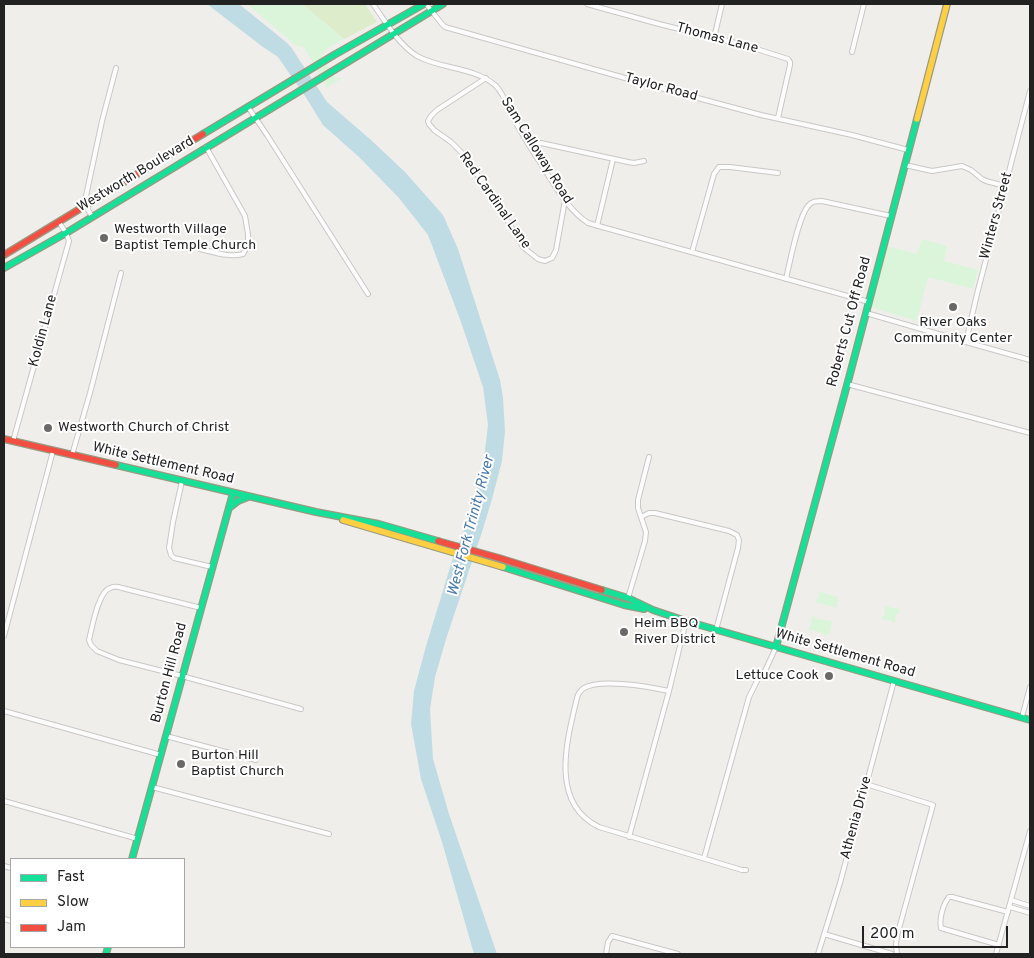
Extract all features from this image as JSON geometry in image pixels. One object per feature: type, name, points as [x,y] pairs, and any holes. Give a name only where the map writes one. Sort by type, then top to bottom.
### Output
[{"type":"main road","name":"Westworth Boulevard","points":[[4,255],[334,55],[425,4]]},
{"type":"main road","name":"Westworth Boulevard","points":[[4,268],[66,233],[443,4]]},
{"type":"main road","name":"Roberts Cut Off Road","points":[[776,647],[947,4]]},
{"type":"main road","name":"White Settlement Road","points":[[4,439],[316,512],[379,524],[439,540],[499,558],[610,597],[624,604],[653,610],[716,630],[1030,720]]},
{"type":"main road","name":"Burton Hill Road","points":[[132,858],[233,493]]},
{"type":"main road","points":[[228,508],[249,496]]},
{"type":"main road","name":"White Settlement Road","points":[[316,512],[610,597],[628,598],[653,610]]},
{"type":"street","points":[[373,4],[394,34],[416,55],[486,78]]},
{"type":"street","name":"Taylor Road","points":[[425,4],[445,26],[662,88],[908,150]]},
{"type":"street","name":"Thomas Lane","points":[[587,4],[744,45],[789,60],[790,65],[778,118]]},
{"type":"street","points":[[714,38],[722,4]]},
{"type":"street","points":[[852,52],[864,4]]},
{"type":"street","points":[[92,217],[86,206],[86,196],[116,68]]},
{"type":"street","name":"Sam Calloway Road","points":[[486,78],[496,86],[528,143],[565,200],[578,216],[588,223],[869,302]]},
{"type":"street","name":"Red Cardinal Lane","points":[[486,78],[437,110],[431,116],[429,124],[463,154],[499,206],[523,247],[538,259],[545,261],[552,258],[556,250],[565,200]]},
{"type":"street","name":"Winters Street","points":[[966,342],[976,294],[1030,91]]},
{"type":"street","points":[[248,107],[368,294]]},
{"type":"street","points":[[528,143],[541,143],[634,163],[644,161]]},
{"type":"street","points":[[200,249],[237,256],[243,254],[248,245],[248,229],[245,216],[206,148]]},
{"type":"street","points":[[597,226],[613,159]]},
{"type":"street","points":[[904,165],[932,171],[962,166],[986,181],[1005,186]]},
{"type":"street","points":[[692,252],[714,174],[719,167],[778,173]]},
{"type":"street","points":[[786,279],[803,213],[814,201],[822,201],[891,216]]},
{"type":"street","points":[[60,222],[66,233]]},
{"type":"street","name":"Koldin Lane","points":[[13,441],[69,241],[66,233]]},
{"type":"street","points":[[72,455],[121,273]]},
{"type":"street","points":[[866,312],[1030,360]]},
{"type":"street","points":[[847,384],[1030,433]]},
{"type":"street","points":[[4,636],[53,451]]},
{"type":"street","points":[[628,598],[645,541],[646,532],[638,508],[638,500],[649,457]]},
{"type":"street","points":[[182,481],[169,548],[171,555],[174,558],[212,567]]},
{"type":"street","points":[[641,517],[654,513],[730,531],[737,535],[739,540],[738,548],[716,630]]},
{"type":"street","points":[[201,608],[122,588],[111,587],[100,599],[89,640],[97,651],[119,660],[302,709]]},
{"type":"street","points":[[629,837],[686,621]]},
{"type":"street","points":[[704,858],[749,697],[758,677],[765,670],[776,647]]},
{"type":"street","name":"Athenia Drive","points":[[818,954],[840,882],[894,681]]},
{"type":"street","points":[[669,691],[626,684],[595,685],[584,688],[576,698],[565,758],[568,789],[576,809],[591,823],[599,827],[746,870]]},
{"type":"street","points":[[1022,717],[1030,687]]},
{"type":"street","points":[[4,711],[161,755]]},
{"type":"street","points":[[166,736],[256,760]]},
{"type":"street","points":[[866,784],[933,805],[897,936],[897,954]]},
{"type":"street","points":[[152,787],[329,834]]},
{"type":"street","points":[[4,801],[138,839]]},
{"type":"street","points":[[996,954],[1030,831]]},
{"type":"street","points":[[999,945],[941,928],[945,902],[949,897],[1030,913]]},
{"type":"street","points":[[1012,900],[1030,906]]},
{"type":"street","points":[[824,934],[892,954]]},
{"type":"street","points":[[606,954],[608,942],[612,936],[678,954]]},
{"type":"green space","points":[[247,4],[302,4],[344,39],[329,47],[321,56],[335,78],[342,78],[327,88],[304,47],[295,45]]},
{"type":"green space","points":[[302,4],[365,4],[377,22],[344,39]]},
{"type":"green space","points":[[922,239],[947,246],[944,261],[978,270],[973,289],[928,277],[917,321],[871,307],[887,246],[917,254]]},
{"type":"green space","points":[[821,591],[838,596],[837,607],[834,609],[834,607],[817,604],[818,592]]},
{"type":"green space","points":[[887,605],[891,608],[898,608],[900,612],[897,613],[895,620],[897,621],[893,623],[890,620],[883,620],[881,617],[884,616],[884,607]]},
{"type":"green space","points":[[814,616],[817,619],[831,621],[830,633],[825,636],[812,630],[810,632],[808,629],[811,625],[811,617]]},
{"type":"water","name":"West Fork Trinity River","points":[[207,4],[239,4],[286,42],[327,102],[405,172],[443,215],[458,249],[500,380],[505,431],[502,461],[482,532],[435,677],[430,709],[433,759],[449,814],[497,954],[474,954],[442,842],[421,779],[411,724],[414,691],[426,646],[483,467],[488,425],[483,387],[428,235],[399,198],[359,157],[323,125],[278,57]]},
{"type":"traffic: fast","points":[[203,134],[334,55],[424,4]]},
{"type":"traffic: fast","points":[[4,268],[66,233],[443,4]]},
{"type":"traffic: fast","points":[[776,647],[917,119]]},
{"type":"traffic: fast","points":[[116,465],[316,512],[379,524],[438,541]]},
{"type":"traffic: fast","points":[[132,858],[233,493]]},
{"type":"traffic: fast","points":[[229,508],[238,501],[248,497]]},
{"type":"traffic: fast","points":[[503,567],[624,605],[644,609]]},
{"type":"traffic: fast","points":[[602,590],[686,621],[1030,720]]},
{"type":"traffic: fast","points":[[106,954],[108,948]]},
{"type":"traffic: slow","points":[[917,119],[947,4]]},
{"type":"traffic: slow","points":[[343,520],[503,567]]},
{"type":"traffic: jam","points":[[4,255],[203,134]]},
{"type":"traffic: jam","points":[[4,439],[116,465]]},
{"type":"traffic: jam","points":[[438,541],[602,590]]},
{"type":"place","name":"Westworth Village Baptist Temple Church","points":[[104,238]]},
{"type":"place","name":"River Oaks Community Center","points":[[953,307]]},
{"type":"place","name":"Westworth Church of Christ","points":[[48,428]]},
{"type":"place","name":"Heim BBQ River District","points":[[624,632]]},
{"type":"place","name":"Lettuce Cook","points":[[829,676]]},
{"type":"place","name":"Burton Hill Baptist Church","points":[[181,764]]}]
